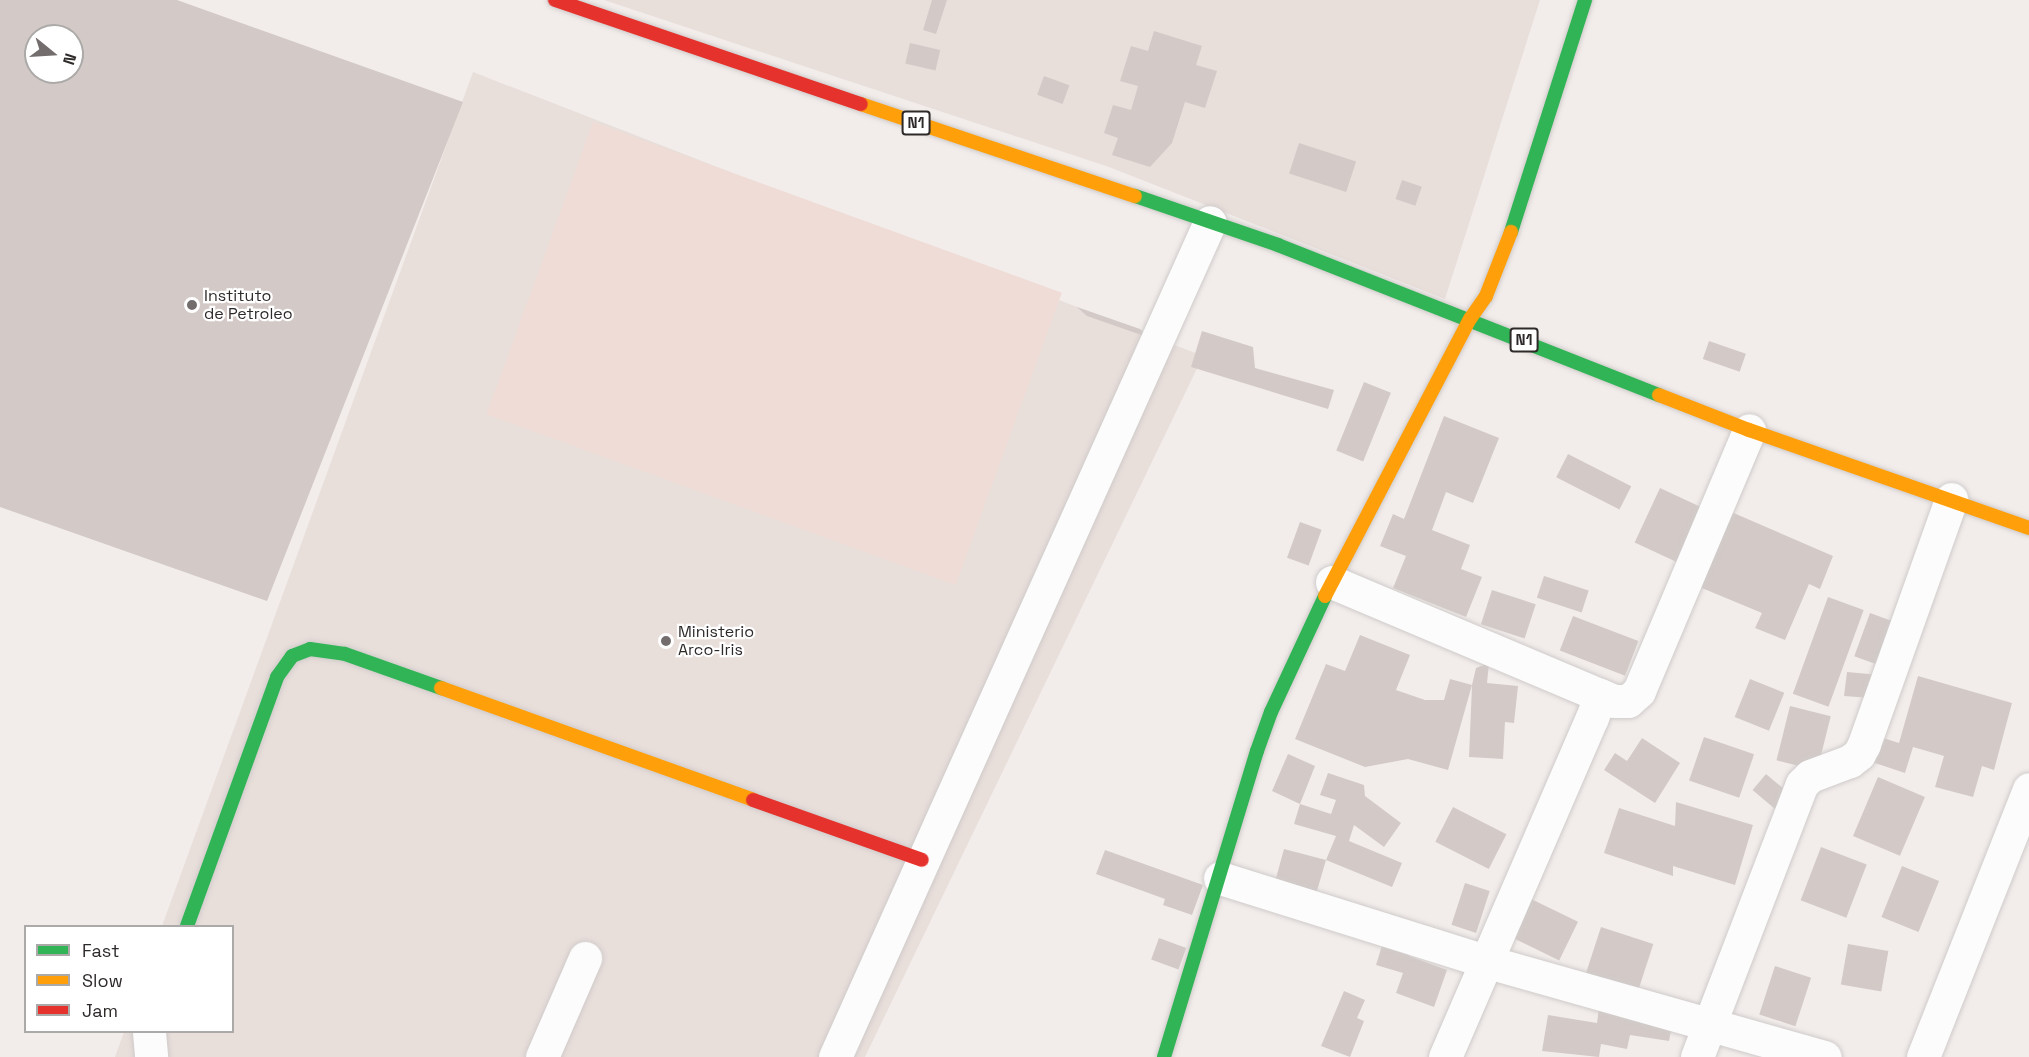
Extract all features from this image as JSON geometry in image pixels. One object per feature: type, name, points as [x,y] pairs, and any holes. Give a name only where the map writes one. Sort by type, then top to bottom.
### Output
[{"type":"main road","name":"N1","points":[[555,0],[1278,245],[1749,430],[2029,528]]},
{"type":"main road","points":[[1164,1057],[1257,751],[1272,712],[1332,582],[1470,319],[1486,296],[1503,256],[1585,0]]},
{"type":"main road","points":[[188,925],[277,676],[292,656],[310,649],[345,654],[922,860]]},
{"type":"street","points":[[835,1057],[1210,222]]},
{"type":"street","points":[[1332,582],[1614,701],[1628,701],[1639,691],[1749,430]]},
{"type":"street","points":[[1697,1057],[1802,783],[1810,776],[1850,761],[1864,744],[1951,499]]},
{"type":"street","points":[[1445,1057],[1600,695]]},
{"type":"street","points":[[1923,1057],[2029,789]]},
{"type":"street","points":[[1220,878],[1485,961],[1825,1057]]},
{"type":"street","points":[[542,1057],[585,957]]},
{"type":"street","points":[[149,1033],[151,1057]]},
{"type":"shaded area","points":[[604,0],[1540,0],[1445,299],[1109,167]]},
{"type":"shaded area","name":"Ministerio Arco-Iris","points":[[473,72],[1203,356],[865,1057],[115,1057],[124,1033],[234,1033],[234,925],[162,925]]},
{"type":"shaded area","points":[[593,122],[1062,293],[956,585],[487,414]]},
{"type":"building","name":"Instituto de Petroleo","points":[[0,0],[177,0],[463,102],[267,601],[0,507]]},
{"type":"building","points":[[932,0],[947,0],[936,34],[923,30]]},
{"type":"building","points":[[1154,31],[1202,46],[1196,65],[1217,71],[1205,108],[1185,102],[1172,143],[1150,167],[1112,155],[1118,138],[1104,133],[1113,105],[1131,110],[1138,86],[1120,81],[1131,46],[1148,51]]},
{"type":"building","points":[[910,43],[940,50],[935,70],[905,63]]},
{"type":"building","points":[[1044,76],[1069,85],[1063,104],[1037,95]]},
{"type":"building","points":[[1299,143],[1356,162],[1346,192],[1289,173]]},
{"type":"building","points":[[1402,180],[1422,187],[1415,206],[1395,199]]},
{"type":"building","points":[[1077,307],[1140,329],[1150,338],[1087,316]]},
{"type":"building","points":[[1202,331],[1253,347],[1255,368],[1334,390],[1328,409],[1191,367]]},
{"type":"building","points":[[1709,341],[1746,354],[1740,372],[1703,359]]},
{"type":"building","points":[[1364,382],[1391,393],[1363,461],[1336,451]]},
{"type":"building","points":[[1444,416],[1499,438],[1473,503],[1446,492],[1432,530],[1470,545],[1461,569],[1482,577],[1466,617],[1393,588],[1406,556],[1380,546],[1393,514],[1404,519]]},
{"type":"building","points":[[1568,454],[1631,486],[1619,509],[1556,477]]},
{"type":"building","points":[[1660,488],[1706,510],[1681,564],[1635,542]]},
{"type":"building","points":[[1729,511],[1833,556],[1820,589],[1809,584],[1785,640],[1755,628],[1762,613],[1697,586]]},
{"type":"building","points":[[1300,522],[1322,530],[1309,566],[1287,558]]},
{"type":"building","points":[[1544,576],[1589,591],[1582,612],[1537,598]]},
{"type":"building","points":[[1492,590],[1536,604],[1525,638],[1481,624]]},
{"type":"building","points":[[1828,597],[1864,610],[1828,707],[1793,694]]},
{"type":"building","points":[[1870,613],[1901,624],[1885,668],[1854,656]]},
{"type":"building","points":[[1573,616],[1638,641],[1625,676],[1560,651]]},
{"type":"building","points":[[1360,635],[1410,655],[1396,690],[1425,700],[1444,700],[1450,679],[1472,685],[1448,770],[1408,759],[1365,767],[1295,739],[1326,664],[1345,671]]},
{"type":"building","points":[[1489,663],[1487,683],[1518,686],[1514,723],[1505,722],[1503,759],[1469,757],[1472,685],[1476,668]]},
{"type":"building","points":[[1847,672],[1880,675],[1871,698],[1844,696]]},
{"type":"building","points":[[1918,676],[2012,703],[1994,770],[1982,766],[1973,797],[1935,787],[1944,756],[1913,747],[1905,773],[1872,762],[1880,737],[1899,743]]},
{"type":"building","points":[[1750,679],[1784,693],[1769,731],[1735,717]]},
{"type":"building","points":[[1790,706],[1831,716],[1817,770],[1776,760]]},
{"type":"building","points":[[1704,737],[1754,754],[1739,798],[1689,780]]},
{"type":"building","points":[[1642,738],[1680,763],[1655,803],[1604,770],[1615,753],[1627,761]]},
{"type":"building","points":[[1288,754],[1315,766],[1300,804],[1272,791]]},
{"type":"building","points":[[1328,773],[1364,785],[1365,796],[1401,823],[1384,847],[1354,825],[1349,841],[1402,863],[1392,887],[1326,860],[1336,836],[1294,824],[1300,804],[1331,814],[1336,800],[1320,795]]},
{"type":"building","points":[[1766,774],[1791,795],[1778,811],[1753,790]]},
{"type":"building","points":[[1878,777],[1925,797],[1900,856],[1853,836]]},
{"type":"building","points":[[1676,802],[1753,825],[1735,885],[1673,866],[1673,876],[1604,853],[1619,808],[1675,826]]},
{"type":"building","points":[[1453,807],[1506,834],[1489,869],[1435,842]]},
{"type":"building","points":[[1821,847],[1867,865],[1846,918],[1801,900]]},
{"type":"building","points":[[1284,849],[1326,860],[1314,901],[1273,889]]},
{"type":"building","points":[[1105,850],[1203,885],[1192,915],[1163,905],[1165,899],[1096,874]]},
{"type":"building","points":[[1902,866],[1939,881],[1918,932],[1881,917]]},
{"type":"building","points":[[1465,883],[1490,891],[1476,933],[1451,925]]},
{"type":"building","points":[[1525,896],[1578,922],[1559,961],[1506,935]]},
{"type":"building","points":[[1601,927],[1653,944],[1638,991],[1586,974]]},
{"type":"building","points":[[1159,938],[1186,948],[1178,970],[1151,960]]},
{"type":"building","points":[[1384,939],[1412,948],[1409,956],[1447,970],[1434,1007],[1396,993],[1403,973],[1376,965]]},
{"type":"building","points":[[1848,944],[1888,951],[1881,991],[1841,984]]},
{"type":"building","points":[[1775,966],[1811,978],[1795,1026],[1759,1015]]},
{"type":"building","points":[[1344,991],[1365,1000],[1357,1018],[1364,1021],[1350,1057],[1321,1046]]},
{"type":"building","points":[[1599,1008],[1673,1020],[1669,1041],[1630,1035],[1627,1049],[1601,1044],[1599,1057],[1542,1051],[1548,1015],[1597,1023]]},
{"type":"traffic: fast","points":[[1511,232],[1585,0]]},
{"type":"traffic: fast","points":[[1135,196],[1278,245],[1659,395]]},
{"type":"traffic: fast","points":[[1164,1057],[1257,751],[1271,712],[1325,596]]},
{"type":"traffic: fast","points":[[187,925],[277,677],[292,656],[310,649],[345,654],[441,688]]},
{"type":"traffic: slow","points":[[861,104],[1135,196]]},
{"type":"traffic: slow","points":[[1325,596],[1470,319],[1486,296],[1511,232]]},
{"type":"traffic: slow","points":[[1659,395],[1749,430],[2029,528]]},
{"type":"traffic: slow","points":[[441,688],[753,800]]},
{"type":"traffic: jam","points":[[555,0],[861,104]]},
{"type":"traffic: jam","points":[[753,800],[922,860]]},
{"type":"place","name":"Instituto de Petroleo","points":[[192,305]]},
{"type":"place","name":"Ministerio Arco-Iris","points":[[666,641]]}]
